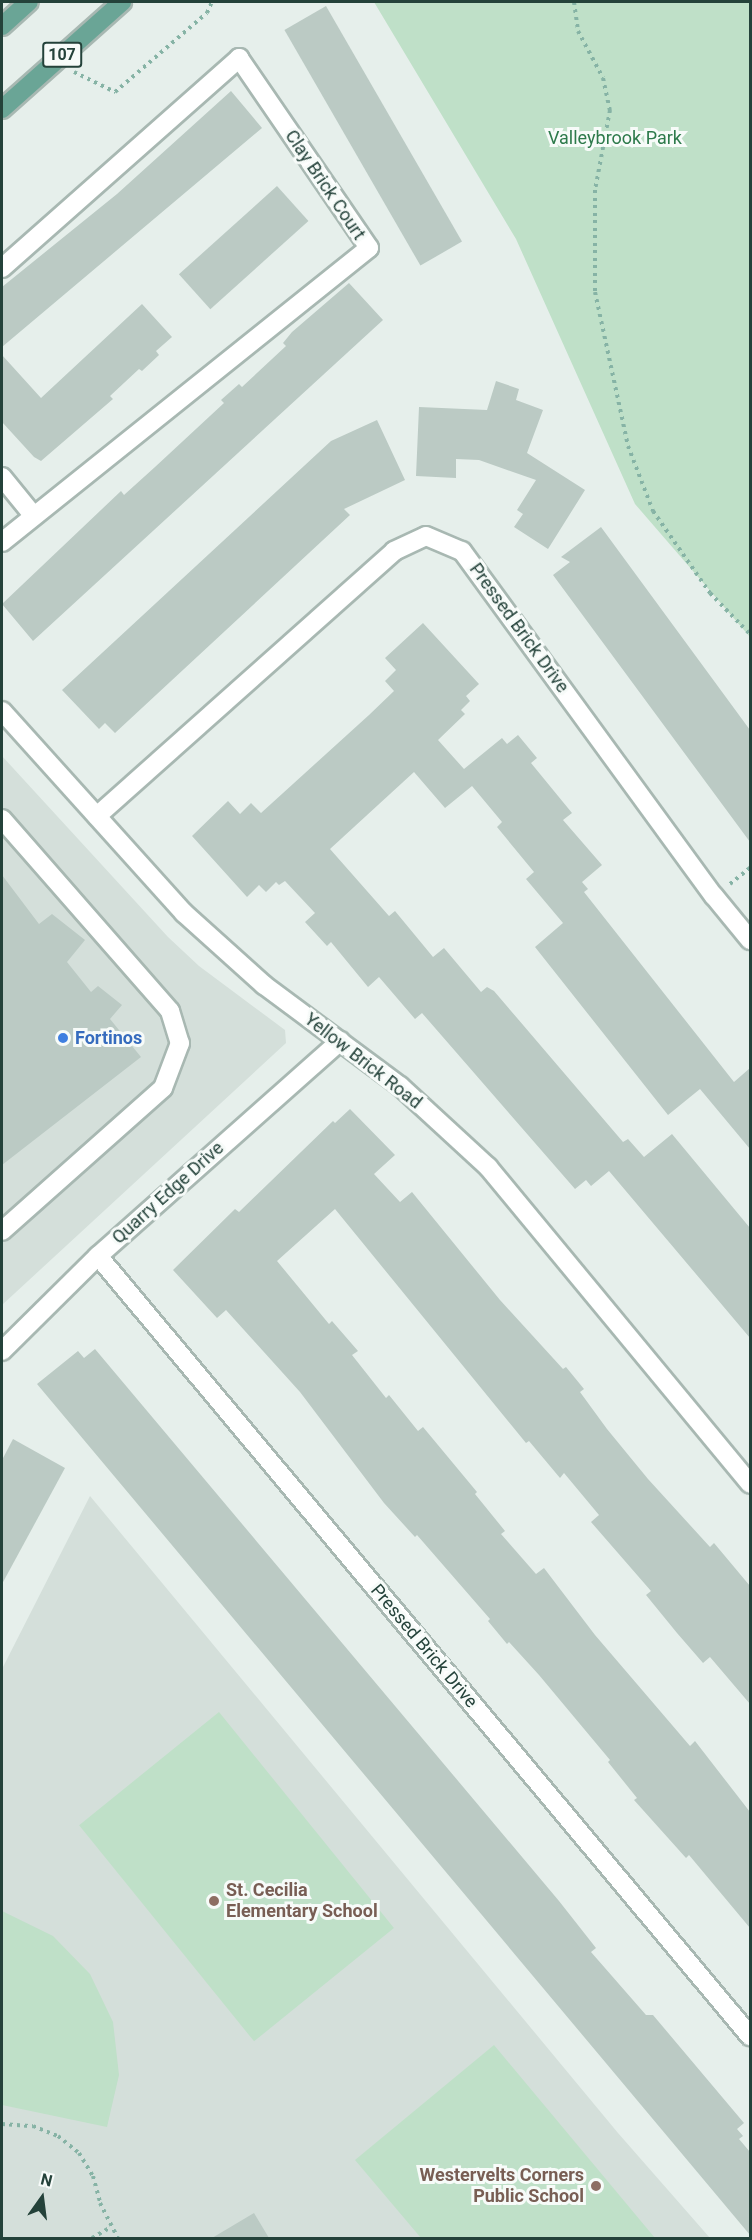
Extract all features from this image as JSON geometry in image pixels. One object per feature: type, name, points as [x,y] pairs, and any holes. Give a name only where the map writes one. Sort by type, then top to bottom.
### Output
[{"type":"main road","points":[[2,26],[29,2]]},
{"type":"main road","name":"107","points":[[2,110],[122,2]]},
{"type":"street","name":"Clay Brick Court","points":[[2,268],[239,58],[369,248],[2,542]]},
{"type":"street","points":[[2,477],[33,515]]},
{"type":"street","name":"Pressed Brick Drive","points":[[97,816],[394,551],[426,536],[462,551],[714,896],[750,940]]},
{"type":"street","name":"Yellow Brick Road","points":[[2,711],[184,913],[264,985],[400,1086],[488,1167],[750,1484]]},
{"type":"street","points":[[2,819],[170,1011],[180,1043],[164,1088],[2,1231]]},
{"type":"street","name":"Quarry Edge Drive","points":[[2,1351],[99,1256],[340,1041]]},
{"type":"street","name":"Pressed Brick Drive","points":[[99,1256],[750,2036]]},
{"type":"path","points":[[54,62],[115,92],[207,13],[212,2]]},
{"type":"path","points":[[574,2],[578,31],[603,78],[610,110],[595,190],[595,292],[628,446],[653,511],[710,593],[750,634]]},
{"type":"path","points":[[2,2124],[33,2126],[58,2136],[79,2153],[93,2176],[111,2227],[118,2238]]},
{"type":"path","points":[[92,2238],[111,2227]]},
{"type":"shaded area","points":[[2,756],[168,937],[199,966],[285,1030],[286,1043],[2,1305]]},
{"type":"shaded area","name":"St. Cecilia Elementary School","points":[[90,1496],[618,2133],[710,2238],[2,2238],[2,1669]]},
{"type":"green space","name":"Valleybrook Park","points":[[374,2],[750,2],[750,637],[635,504],[516,239]]},
{"type":"green space","points":[[219,1712],[394,1928],[254,2041],[79,1825]]},
{"type":"green space","points":[[2,1911],[53,1936],[90,1974],[113,2022],[119,2075],[107,2127],[2,2105]]},
{"type":"green space","points":[[494,2045],[655,2238],[421,2238],[355,2160]]},
{"type":"building","points":[[326,6],[462,242],[420,266],[284,30]]},
{"type":"building","points":[[231,91],[262,128],[2,347],[2,287],[117,194]]},
{"type":"building","points":[[277,186],[308,221],[210,309],[179,274]]},
{"type":"building","points":[[349,283],[383,320],[33,641],[2,604],[121,491],[124,495],[224,403],[221,400],[239,384],[242,387],[286,346],[283,343],[292,332]]},
{"type":"building","points":[[142,304],[172,337],[156,351],[159,355],[142,371],[139,369],[110,396],[113,399],[41,461],[34,457],[2,422],[2,355],[41,398]]},
{"type":"building","points":[[496,381],[519,389],[516,400],[543,410],[527,453],[585,490],[548,549],[514,527],[523,514],[517,510],[536,480],[479,460],[456,459],[456,478],[416,476],[419,407],[487,410]]},
{"type":"building","points":[[377,420],[405,480],[344,509],[350,515],[115,733],[105,723],[99,729],[62,690],[331,441]]},
{"type":"building","points":[[601,527],[750,730],[750,842],[553,575],[570,562],[561,557]]},
{"type":"building","points":[[423,623],[479,684],[466,696],[470,701],[461,710],[465,714],[438,740],[464,769],[502,738],[507,744],[518,735],[537,758],[531,763],[572,813],[563,820],[602,865],[582,882],[588,889],[584,892],[734,1082],[750,1068],[750,1149],[700,1089],[668,1115],[535,947],[563,923],[526,879],[534,872],[497,827],[502,822],[472,786],[445,808],[414,772],[330,849],[389,916],[395,911],[433,957],[444,948],[481,992],[487,987],[494,991],[623,1142],[628,1139],[644,1157],[672,1134],[750,1228],[750,1338],[609,1171],[591,1186],[586,1180],[575,1189],[422,1013],[415,1019],[379,977],[368,987],[331,942],[327,946],[305,922],[315,913],[285,881],[279,885],[276,882],[266,892],[259,885],[247,897],[192,836],[228,801],[240,814],[251,803],[261,813],[369,715],[394,691],[385,681],[396,670],[385,658]]},
{"type":"building","name":"Fortinos","points":[[2,875],[39,924],[52,914],[85,940],[67,962],[91,992],[98,986],[122,1005],[110,1019],[141,1057],[2,1165]]},
{"type":"building","points":[[350,1109],[395,1155],[374,1174],[400,1202],[412,1192],[500,1300],[563,1369],[566,1367],[584,1389],[580,1392],[607,1429],[648,1479],[710,1547],[714,1543],[750,1586],[750,1704],[710,1657],[703,1663],[677,1633],[646,1595],[651,1591],[591,1522],[599,1515],[564,1473],[560,1478],[529,1441],[526,1443],[335,1209],[277,1261],[329,1324],[332,1321],[358,1351],[352,1355],[386,1398],[389,1395],[418,1431],[423,1427],[477,1492],[475,1494],[505,1531],[501,1534],[536,1574],[544,1568],[595,1635],[690,1746],[695,1741],[750,1812],[750,1928],[689,1855],[686,1858],[634,1800],[637,1798],[608,1762],[610,1760],[539,1675],[509,1642],[507,1644],[488,1621],[490,1619],[417,1535],[415,1537],[384,1503],[300,1392],[226,1310],[217,1318],[173,1270],[235,1209],[239,1212],[333,1121],[335,1123]]},
{"type":"building","points":[[95,1349],[559,1901],[596,1948],[591,1952],[646,2015],[653,2015],[744,2123],[737,2129],[743,2136],[739,2139],[750,2152],[750,2235],[37,1384],[78,1351],[84,1358]]},
{"type":"building","points":[[13,1439],[65,1468],[2,1584],[2,1460]]},
{"type":"building","points":[[254,2213],[269,2238],[212,2238]]},
{"type":"place","name":"Fortinos","points":[[63,1038]]},
{"type":"place","name":"St. Cecilia Elementary School","points":[[214,1901]]},
{"type":"place","name":"Westervelts Corners Public School","points":[[596,2186]]}]
